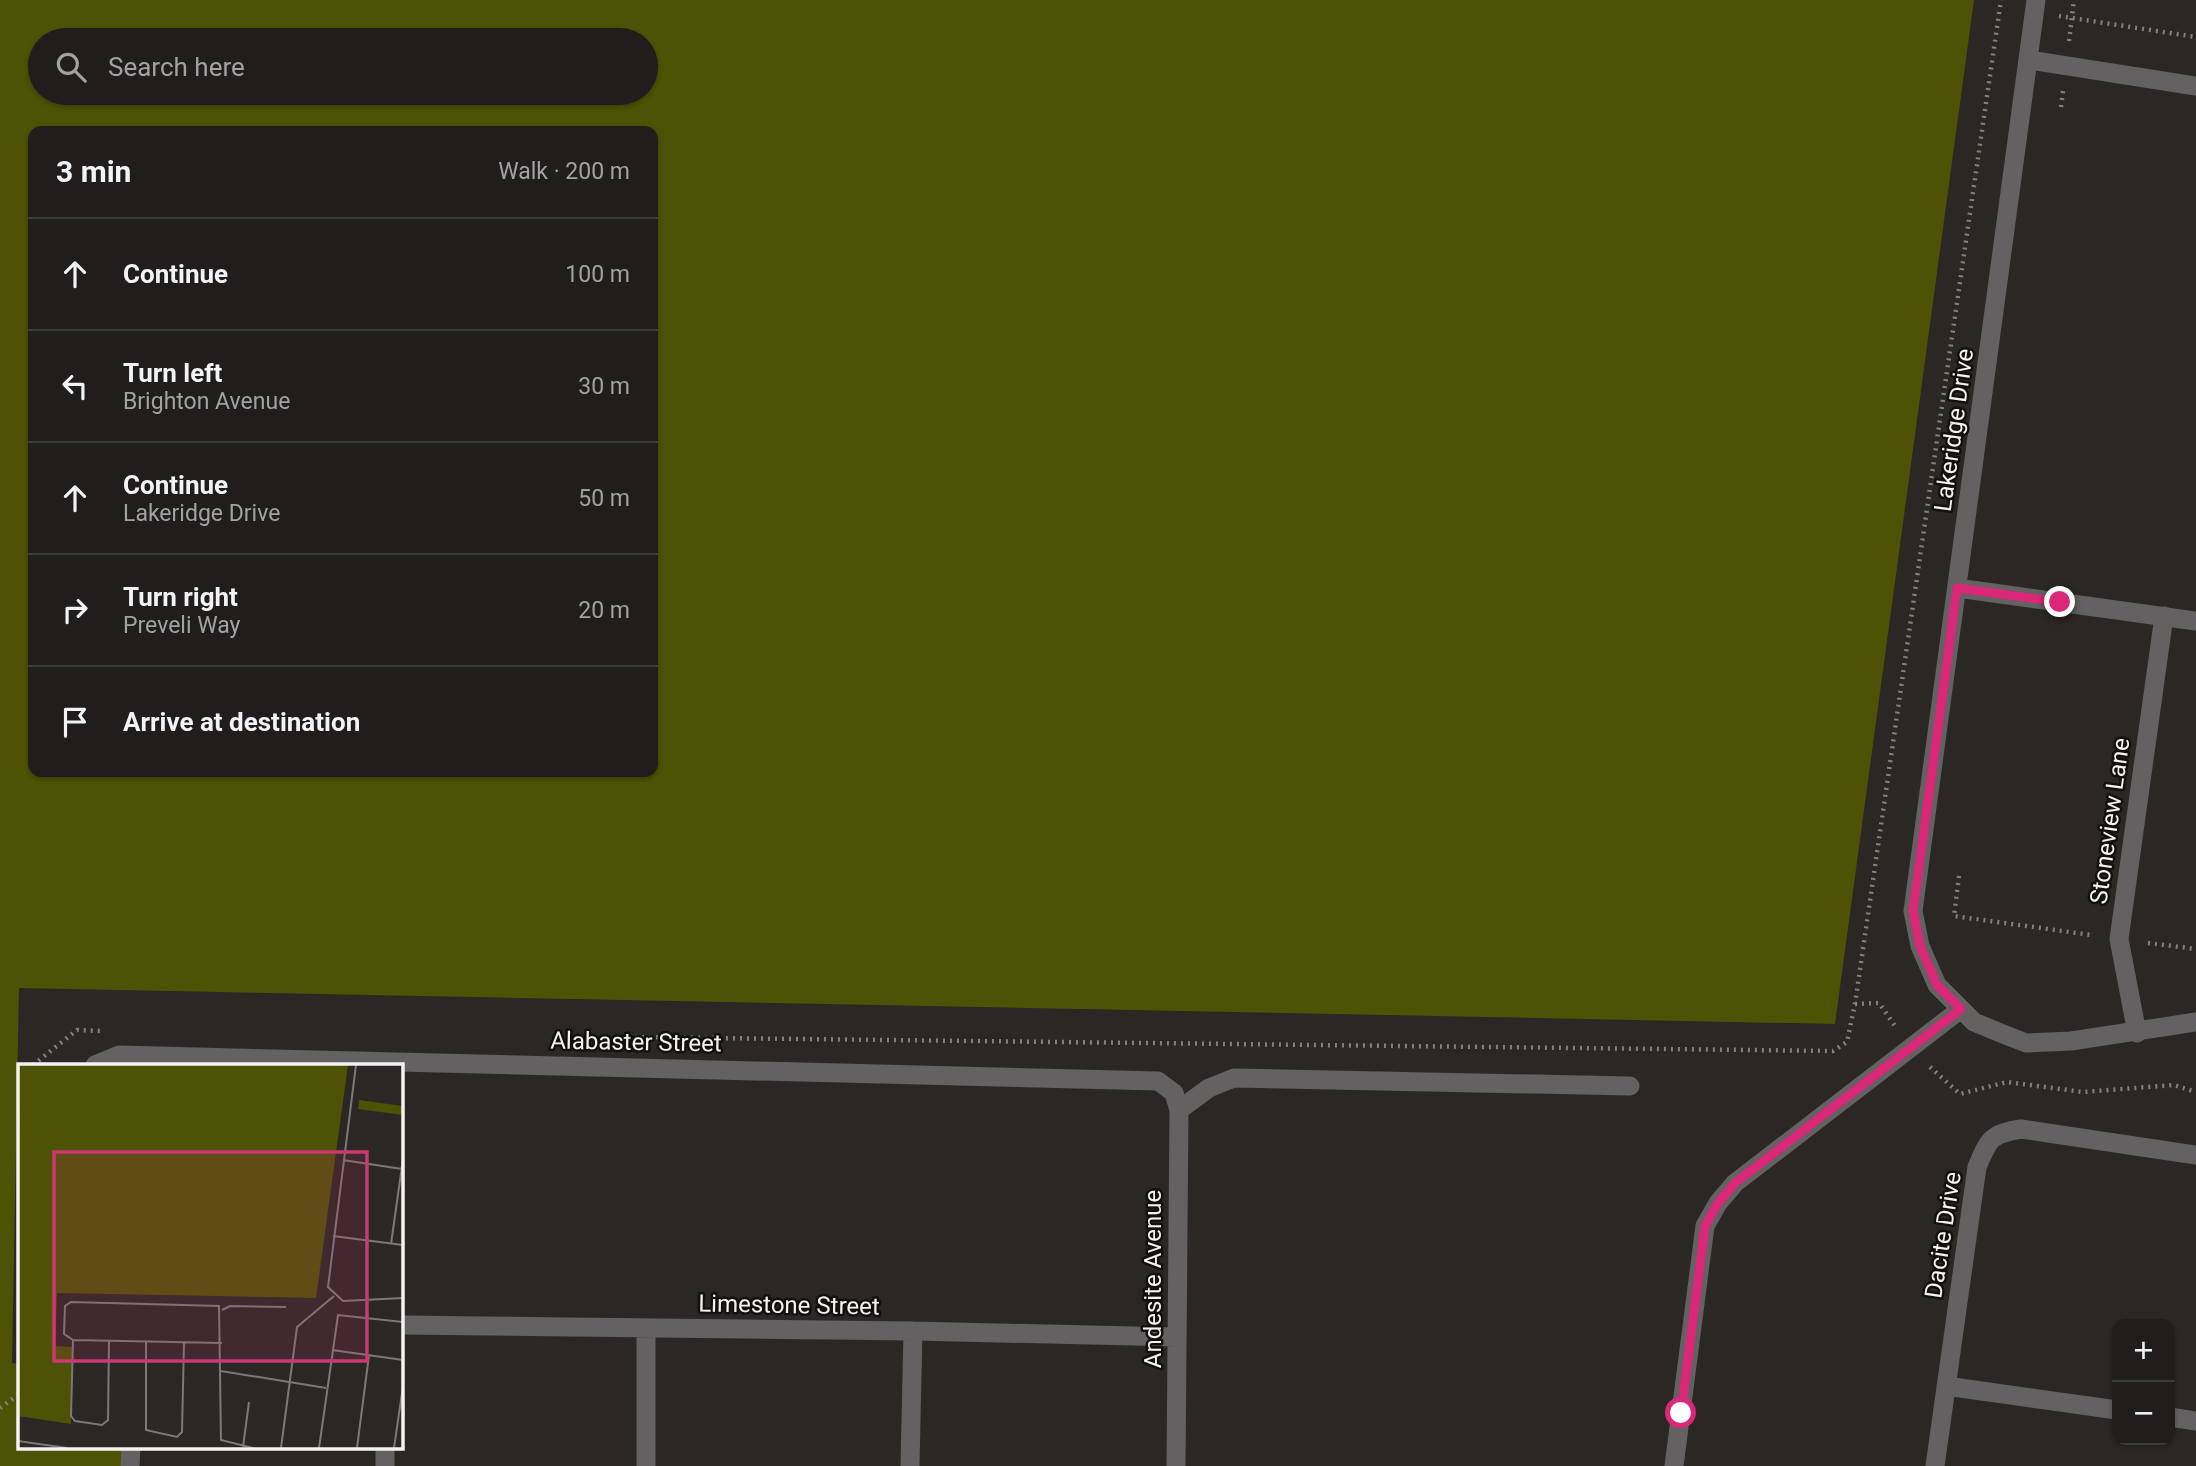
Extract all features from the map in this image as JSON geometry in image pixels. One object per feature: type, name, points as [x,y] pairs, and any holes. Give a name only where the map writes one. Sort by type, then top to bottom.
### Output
[{"type":"street","name":"Lakeridge Drive","points":[[2035,6],[1913,911],[1920,946],[1937,985],[1974,1022],[2026,1043],[2137,1033],[2196,1022]]},
{"type":"street","points":[[2029,60],[2196,86]]},
{"type":"street","points":[[1957,588],[2196,621]]},
{"type":"street","name":"Stoneview Lane","points":[[2137,1033],[2119,939],[2164,616]]},
{"type":"street","points":[[1675,1466],[1705,1226],[1718,1203],[1735,1183],[1961,1009]]},
{"type":"street","name":"Alabaster Street","points":[[97,1064],[120,1055],[1158,1081],[1176,1102]]},
{"type":"street","points":[[1176,1102],[1234,1078],[1630,1086]]},
{"type":"street","name":"Andesite Avenue","points":[[1175,1466],[1176,1102]]},
{"type":"street","name":"Dacite Drive","points":[[1935,1466],[1977,1167],[1988,1143],[2000,1132],[2021,1129],[2196,1155]]},
{"type":"street","name":"Limestone Street","points":[[402,1325],[1177,1337]]},
{"type":"street","points":[[646,1329],[646,1466]]},
{"type":"street","points":[[910,1466],[913,1331]]},
{"type":"street","points":[[1946,1386],[2112,1409]]},
{"type":"street","points":[[2175,1418],[2196,1421]]},
{"type":"street","points":[[131,1448],[131,1466]]},
{"type":"street","points":[[385,1448],[385,1466]]},
{"type":"path","points":[[621,1037],[1832,1051],[1847,1042],[1857,990],[2001,0]]},
{"type":"path","points":[[2000,12],[2035,6],[2196,37]]},
{"type":"path","points":[[1959,876],[1954,916],[2196,949]]},
{"type":"path","points":[[34,1064],[77,1030],[105,1031]]},
{"type":"path","points":[[1946,1083],[1959,1094],[2007,1082],[2083,1092],[2174,1085],[2196,1092]]},
{"type":"path","points":[[0,1408],[18,1395]]},
{"type":"shaded area","points":[[0,0],[1974,0],[1835,1024],[19,988],[12,1363],[18,1364],[18,1448],[128,1448],[127,1466],[0,1466]]},
{"type":"route","points":[[1681,1413],[1705,1226],[1718,1203],[1735,1183],[1961,1009],[1937,985],[1920,946],[1913,911],[1957,588],[2060,602]]}]
